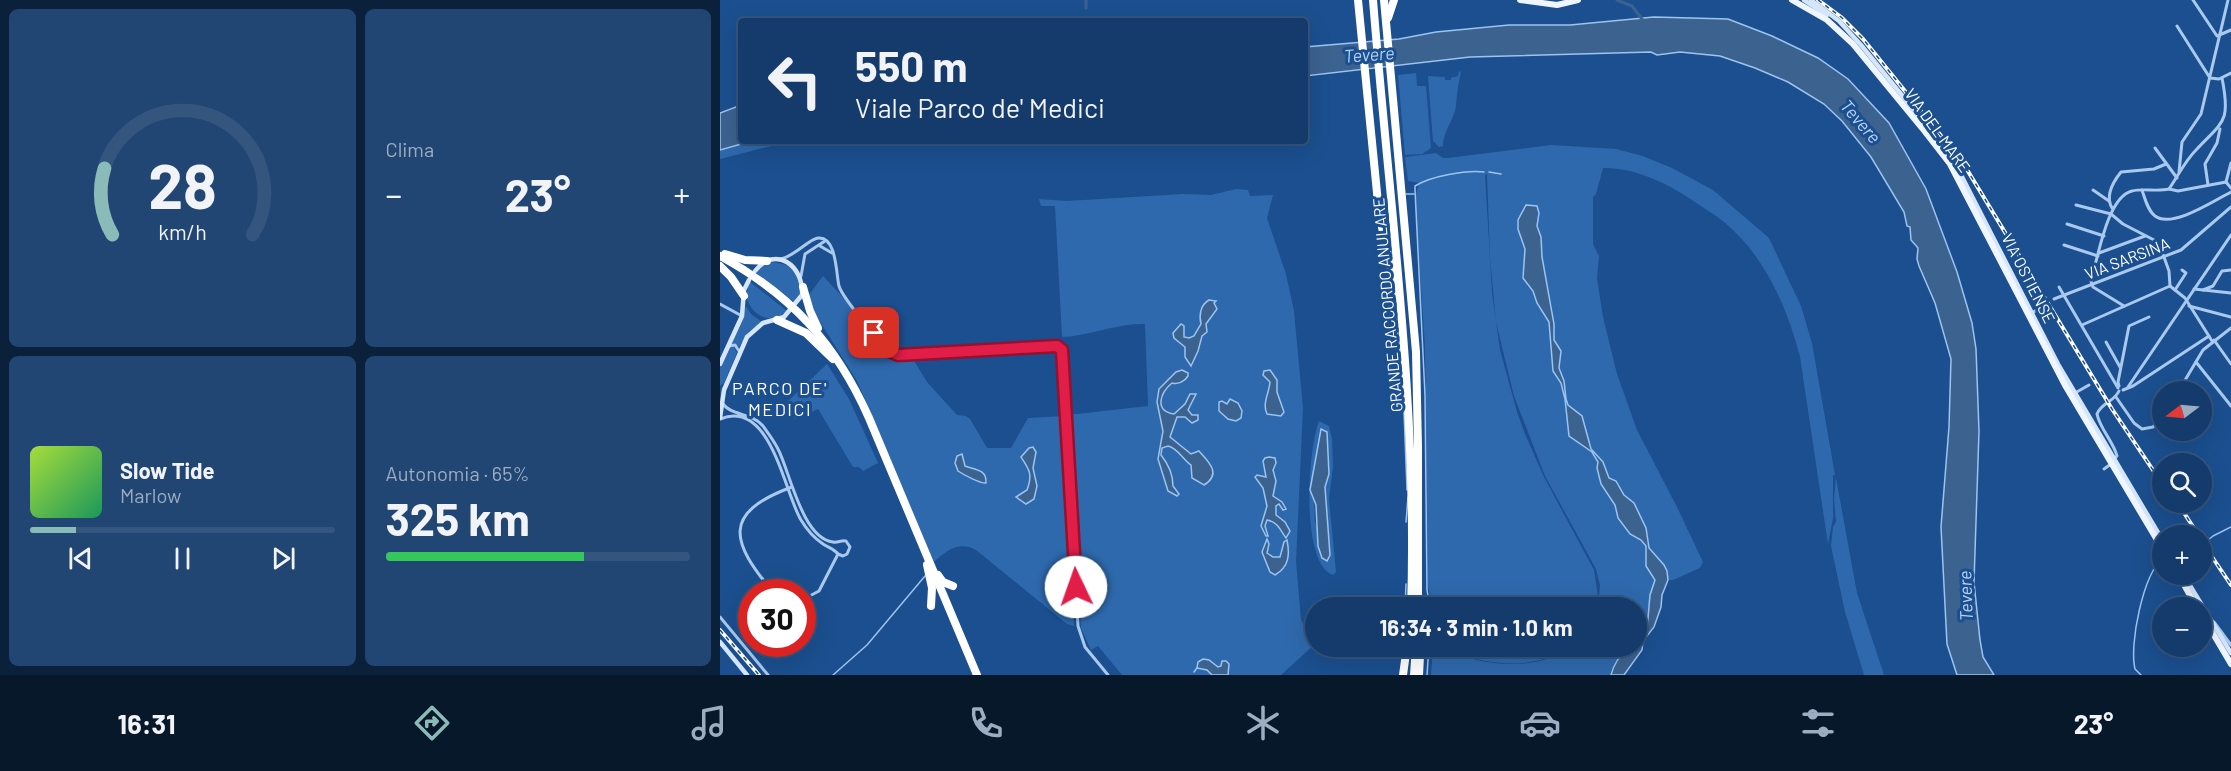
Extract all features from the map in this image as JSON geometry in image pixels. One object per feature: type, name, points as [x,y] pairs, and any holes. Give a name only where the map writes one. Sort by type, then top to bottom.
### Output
[{"type":"highway","name":"GRANDE RACCORDO ANULARE","points":[[1389,1],[1387,34],[1416,352],[1418,597]]},
{"type":"highway","name":"GRANDE RACCORDO ANULARE","points":[[1373,2],[1404,333],[1411,443],[1411,597]]},
{"type":"highway","points":[[1359,4],[1381,226],[1404,333]]},
{"type":"highway","points":[[720,254],[745,260],[770,260]]},
{"type":"highway","points":[[720,254],[788,304],[829,347]]},
{"type":"highway","points":[[720,261],[751,276]]},
{"type":"highway","points":[[720,266],[731,277],[744,297]]},
{"type":"highway","points":[[803,287],[813,319],[858,392],[975,675]]},
{"type":"highway","points":[[774,320],[806,333],[833,359]]},
{"type":"highway","points":[[805,321],[833,359],[863,414],[928,562],[941,580],[953,586]]},
{"type":"highway","points":[[928,562],[932,588],[931,606]]},
{"type":"highway","points":[[1405,675],[1407,657]]},
{"type":"highway","points":[[1414,675],[1416,657]]},
{"type":"highway","points":[[1418,657],[1419,675]]},
{"type":"main road","points":[[1520,0],[1559,5],[1578,0]]},
{"type":"main road","points":[[1538,2],[1558,0]]},
{"type":"main road","name":"VIA DEL MARE","points":[[1792,0],[1827,20],[1853,44],[1950,164],[2059,376],[2113,462],[2152,531]]},
{"type":"main road","points":[[1804,0],[1855,38]]},
{"type":"main road","points":[[1810,0],[1836,19],[1855,38]]},
{"type":"main road","name":"VIA OSTIENSE","points":[[1855,38],[1931,131],[1956,167],[2031,313],[2113,462],[2153,525]]},
{"type":"main road","points":[[720,364],[742,316],[744,297],[751,276],[770,260],[790,263],[801,276],[803,287],[801,299],[784,317],[763,323],[751,332],[739,351],[722,390],[723,403],[720,418]]},
{"type":"main road","points":[[2189,585],[2231,653]]},
{"type":"main road","points":[[2212,632],[2231,664]]},
{"type":"main road","points":[[720,642],[747,675]]},
{"type":"street","points":[[2193,0],[2215,34],[2220,36]]},
{"type":"street","points":[[2178,176],[2183,140],[2201,114],[2228,1]]},
{"type":"street","points":[[2177,26],[2210,78]]},
{"type":"street","points":[[2220,36],[2231,30]]},
{"type":"street","points":[[2210,78],[2222,78],[2231,73]]},
{"type":"street","points":[[2208,185],[2205,164],[2227,117],[2228,104],[2222,78]]},
{"type":"street","points":[[2169,189],[2196,149],[2221,128]]},
{"type":"street","points":[[2155,148],[2178,176]]},
{"type":"street","points":[[2142,190],[2150,211],[2158,218],[2165,220],[2184,215],[2231,190],[2226,182],[2231,163]]},
{"type":"street","points":[[2112,208],[2109,201],[2110,194],[2121,172],[2154,169],[2166,164]]},
{"type":"street","points":[[2124,306],[2093,287],[2091,281],[2112,208],[2124,195],[2133,191],[2158,192],[2169,189],[2178,191],[2226,182]]},
{"type":"street","points":[[2093,190],[2109,201]]},
{"type":"street","points":[[2076,205],[2110,214],[2156,241],[2165,257],[2170,274],[2170,286]]},
{"type":"street","name":"VIA SARSINA","points":[[2054,299],[2181,250],[2231,207]]},
{"type":"street","points":[[2067,224],[2104,236]]},
{"type":"street","points":[[2064,245],[2098,255],[2145,236]]},
{"type":"street","points":[[2133,386],[2186,301],[2231,236]]},
{"type":"street","points":[[770,260],[792,255],[816,239],[825,241],[832,248],[838,284],[843,295],[892,354],[1060,348],[1063,352],[1078,626],[1085,647],[1108,675]]},
{"type":"street","points":[[801,276],[805,254],[825,241]]},
{"type":"street","points":[[820,246],[834,254]]},
{"type":"street","points":[[2203,290],[2212,286],[2222,271],[2231,269]]},
{"type":"street","points":[[2175,290],[2186,273],[2182,270]]},
{"type":"street","points":[[2170,286],[2186,301],[2231,364]]},
{"type":"street","points":[[2082,326],[2170,286]]},
{"type":"street","points":[[2059,287],[2119,387]]},
{"type":"street","points":[[2194,289],[2231,293]]},
{"type":"street","points":[[2031,313],[2044,308],[2047,303]]},
{"type":"street","points":[[720,304],[742,316]]},
{"type":"street","points":[[2188,306],[2231,317]]},
{"type":"street","points":[[2104,469],[2113,462],[2116,456],[2098,417],[2099,410],[2114,398],[2119,387],[2129,326],[2149,317]]},
{"type":"street","points":[[2185,381],[2213,340],[2231,328]]},
{"type":"street","points":[[2119,387],[2133,386],[2209,336]]},
{"type":"street","points":[[2106,342],[2121,368]]},
{"type":"street","points":[[728,347],[735,345],[739,351]]},
{"type":"street","points":[[2196,362],[2231,406]]},
{"type":"street","points":[[2075,393],[2088,387]]},
{"type":"street","points":[[2114,398],[2133,423],[2142,429],[2152,428]]},
{"type":"street","points":[[720,418],[735,416],[750,421],[769,439],[779,450],[808,522],[823,537],[833,543],[846,541],[850,547],[846,555],[838,554],[808,531],[797,514],[769,439],[755,418],[728,410],[723,403]]},
{"type":"street","points":[[763,579],[744,553],[740,533],[745,517],[754,505],[792,487]]},
{"type":"street","points":[[816,593],[819,591],[838,554]]},
{"type":"street","points":[[2193,591],[2231,645]]},
{"type":"street","points":[[720,617],[768,675]]},
{"type":"shaded area","points":[[1459,71],[1461,72],[1455,111],[1443,146],[1439,147],[1433,141],[1428,76],[1445,77],[1445,80],[1451,80],[1458,76]]},
{"type":"shaded area","points":[[1416,73],[1417,86],[1426,86],[1431,148],[1422,154],[1405,155],[1398,75]]},
{"type":"shaded area","points":[[741,144],[779,144],[720,159],[720,150]]},
{"type":"shaded area","points":[[1551,145],[1616,149],[1643,156],[1672,168],[1713,190],[1769,238],[1801,306],[1812,343],[1835,475],[1833,475],[1833,518],[1828,544],[1800,357],[1781,301],[1763,266],[1739,236],[1724,222],[1680,192],[1637,173],[1603,168],[1596,194],[1593,197],[1593,244],[1599,256],[1597,278],[1603,317],[1617,374],[1637,430],[1703,562],[1700,568],[1668,580],[1667,571],[1649,548],[1646,528],[1634,503],[1624,495],[1616,481],[1609,479],[1603,462],[1591,449],[1582,416],[1568,405],[1566,399],[1569,436],[1592,452],[1598,462],[1597,468],[1601,484],[1615,505],[1618,518],[1630,534],[1646,546],[1646,566],[1655,580],[1650,595],[1647,630],[1647,597],[1599,597],[1600,585],[1596,569],[1545,476],[1514,396],[1496,323],[1500,350],[1525,434],[1544,477],[1594,570],[1598,597],[1430,597],[1428,587],[1425,347],[1415,198],[1419,183],[1408,181],[1405,157],[1436,153],[1443,158],[1448,158]],"holes":[[[1487,174],[1490,257],[1496,321],[1492,293],[1485,175]],[[1526,205],[1539,213],[1537,226],[1541,237],[1542,257],[1552,308],[1554,340],[1561,351],[1559,368],[1564,381],[1565,397],[1561,383],[1553,371],[1549,322],[1537,303],[1533,291],[1523,278],[1525,249],[1518,220]]]},
{"type":"shaded area","points":[[1236,189],[1248,190],[1250,196],[1273,195],[1267,218],[1286,274],[1294,311],[1303,408],[1296,562],[1301,620],[1305,627],[1305,653],[1281,675],[1122,675],[1098,646],[1091,650],[1081,628],[1068,415],[1148,406],[1145,324],[1124,325],[1062,337],[1055,206],[1041,206],[1039,199],[1067,201],[1183,194],[1211,195]]},
{"type":"shaded area","points":[[773,262],[791,266],[796,275],[800,284],[800,293],[795,303],[755,272],[765,264]]},
{"type":"shaded area","points":[[823,276],[853,308],[885,351],[895,356],[911,356],[927,382],[957,415],[970,419],[987,448],[1011,448],[1028,418],[1065,416],[1074,626],[1067,624],[970,547],[954,548],[934,562],[857,381],[814,312],[808,296]]},
{"type":"shaded area","points":[[749,281],[787,311],[774,318],[758,314],[746,297]]},
{"type":"shaded area","points":[[746,306],[751,314],[762,322],[749,331],[739,347],[730,344]]},
{"type":"shaded area","points":[[734,347],[737,353],[724,383],[720,386],[720,367],[728,348]]},
{"type":"shaded area","points":[[827,364],[849,399],[878,463],[863,471],[859,467],[853,467],[818,409],[795,419],[784,405]]},
{"type":"shaded area","points":[[1319,421],[1329,426],[1333,466],[1329,499],[1336,572],[1333,575],[1322,566],[1315,550],[1311,528],[1310,479],[1315,435]],"holes":[[[1316,455],[1329,474],[1325,487],[1330,555],[1315,522],[1313,473]]]},
{"type":"shaded area","points":[[1836,478],[1857,593],[1884,675],[1864,675],[1845,612],[1831,546],[1833,527],[1836,522],[1834,499]]},
{"type":"shaded area","points":[[1432,657],[1465,657],[1486,662],[1522,664],[1552,657],[1620,657],[1611,675],[1431,675]]},
{"type":"shaded area","points":[[1468,657],[1549,657],[1519,663],[1485,661]]},
{"type":"water","name":"Tevere","points":[[1654,17],[1728,19],[1772,36],[1818,58],[1848,79],[1889,123],[1926,189],[1957,272],[1972,323],[1976,349],[1979,431],[1974,582],[1983,657],[1994,675],[1957,675],[1947,644],[1941,527],[1949,427],[1951,359],[1935,303],[1919,266],[1918,248],[1911,240],[1910,227],[1907,226],[1904,212],[1871,157],[1842,121],[1824,104],[1788,82],[1755,68],[1720,56],[1680,52],[1657,55],[1651,52],[1470,57],[1308,76],[1308,47],[1399,39],[1436,32],[1509,25],[1570,25]]},
{"type":"water","points":[[738,106],[738,144],[741,144],[720,150],[720,113]]},
{"type":"water","points":[[1526,205],[1537,206],[1539,213],[1537,226],[1541,237],[1542,257],[1554,324],[1554,340],[1561,351],[1559,368],[1568,405],[1582,416],[1591,449],[1603,462],[1609,478],[1616,481],[1624,495],[1634,503],[1646,528],[1649,548],[1667,571],[1668,580],[1662,595],[1661,607],[1654,627],[1647,636],[1650,595],[1655,580],[1646,566],[1646,546],[1630,534],[1618,518],[1615,505],[1601,484],[1597,468],[1598,462],[1592,452],[1569,436],[1565,399],[1561,383],[1553,371],[1549,322],[1537,303],[1533,291],[1523,278],[1525,249],[1518,229],[1518,220]]},
{"type":"water","points":[[1209,300],[1216,301],[1214,303],[1217,309],[1206,324],[1207,332],[1202,336],[1191,366],[1185,357],[1185,347],[1174,338],[1173,333],[1181,324],[1184,326],[1184,337],[1194,336],[1201,324],[1202,308]]},
{"type":"water","points":[[1182,370],[1188,373],[1188,376],[1181,382],[1172,383],[1168,387],[1162,396],[1161,406],[1174,414],[1185,404],[1190,394],[1196,394],[1188,410],[1192,415],[1198,415],[1198,420],[1192,423],[1185,417],[1177,417],[1170,437],[1191,454],[1199,451],[1210,464],[1213,472],[1212,477],[1204,485],[1192,478],[1191,465],[1178,452],[1168,446],[1162,448],[1161,455],[1170,470],[1173,486],[1179,494],[1177,496],[1168,491],[1158,459],[1163,431],[1157,402],[1159,389],[1176,372]]},
{"type":"water","points":[[1270,370],[1277,380],[1277,392],[1284,412],[1281,416],[1267,414],[1266,410],[1265,402],[1270,382],[1263,375],[1264,371]]},
{"type":"water","points":[[1230,399],[1238,403],[1242,411],[1241,418],[1236,421],[1228,419],[1219,411],[1219,402],[1227,404]]},
{"type":"water","points":[[1321,429],[1327,432],[1329,474],[1325,487],[1330,555],[1327,561],[1322,558],[1318,546],[1316,505],[1310,490]]},
{"type":"water","points":[[1033,447],[1036,452],[1033,468],[1037,486],[1034,499],[1026,504],[1016,497],[1027,490],[1030,480],[1029,472],[1021,457]]},
{"type":"water","points":[[962,454],[965,466],[985,475],[986,483],[958,471],[955,463],[957,456]]},
{"type":"water","points":[[1269,457],[1275,458],[1276,463],[1273,470],[1276,481],[1273,496],[1282,502],[1286,509],[1283,510],[1279,504],[1276,506],[1276,515],[1285,522],[1290,531],[1286,538],[1271,521],[1267,520],[1265,526],[1268,536],[1261,526],[1267,506],[1263,488],[1255,477],[1257,475],[1266,477],[1263,461]]},
{"type":"water","points":[[1267,539],[1269,544],[1267,553],[1273,557],[1280,557],[1284,542],[1287,540],[1286,564],[1275,575],[1270,572],[1262,552]]},
{"type":"water","points":[[1619,657],[1637,657],[1624,675],[1611,675]]},
{"type":"water","points":[[1203,659],[1209,660],[1218,667],[1221,666],[1222,661],[1226,661],[1229,664],[1228,675],[1212,675],[1207,670],[1197,668],[1198,662]]},
{"type":"waterway","points":[[1086,0],[1086,8]]},
{"type":"waterway","points":[[1617,0],[1632,6],[1642,19]]},
{"type":"waterway","points":[[1428,597],[1425,395],[1415,186],[1449,174],[1484,172]]},
{"type":"waterway","points":[[1489,172],[1501,174]]},
{"type":"waterway","points":[[1406,194],[1414,194]]},
{"type":"waterway","points":[[1392,295],[1404,404]]},
{"type":"waterway","points":[[1404,412],[1407,490]]},
{"type":"waterway","points":[[1406,522],[1408,497]]},
{"type":"waterway","points":[[2212,537],[2231,527]]},
{"type":"waterway","points":[[2141,675],[2135,669],[2134,644],[2139,610],[2152,573]]},
{"type":"waterway","points":[[833,675],[867,645],[925,576]]},
{"type":"waterway","points":[[1405,597],[1406,584]]},
{"type":"waterway","points":[[1427,675],[1428,657]]},
{"type":"waterway","points":[[1194,672],[1197,668]]},
{"type":"railway","points":[[1818,0],[1841,17],[1863,39],[1963,163],[2112,409],[2152,469]]},
{"type":"railway","points":[[2184,513],[2192,525]]},
{"type":"railway","points":[[2212,557],[2231,585]]},
{"type":"railway","points":[[720,630],[759,675]]},
{"type":"district","name":"PARCO DE' MEDICI","points":[[780,398]]},
{"type":"route","points":[[874,333],[887,350],[898,355],[1057,346],[1062,350],[1076,587]]}]
